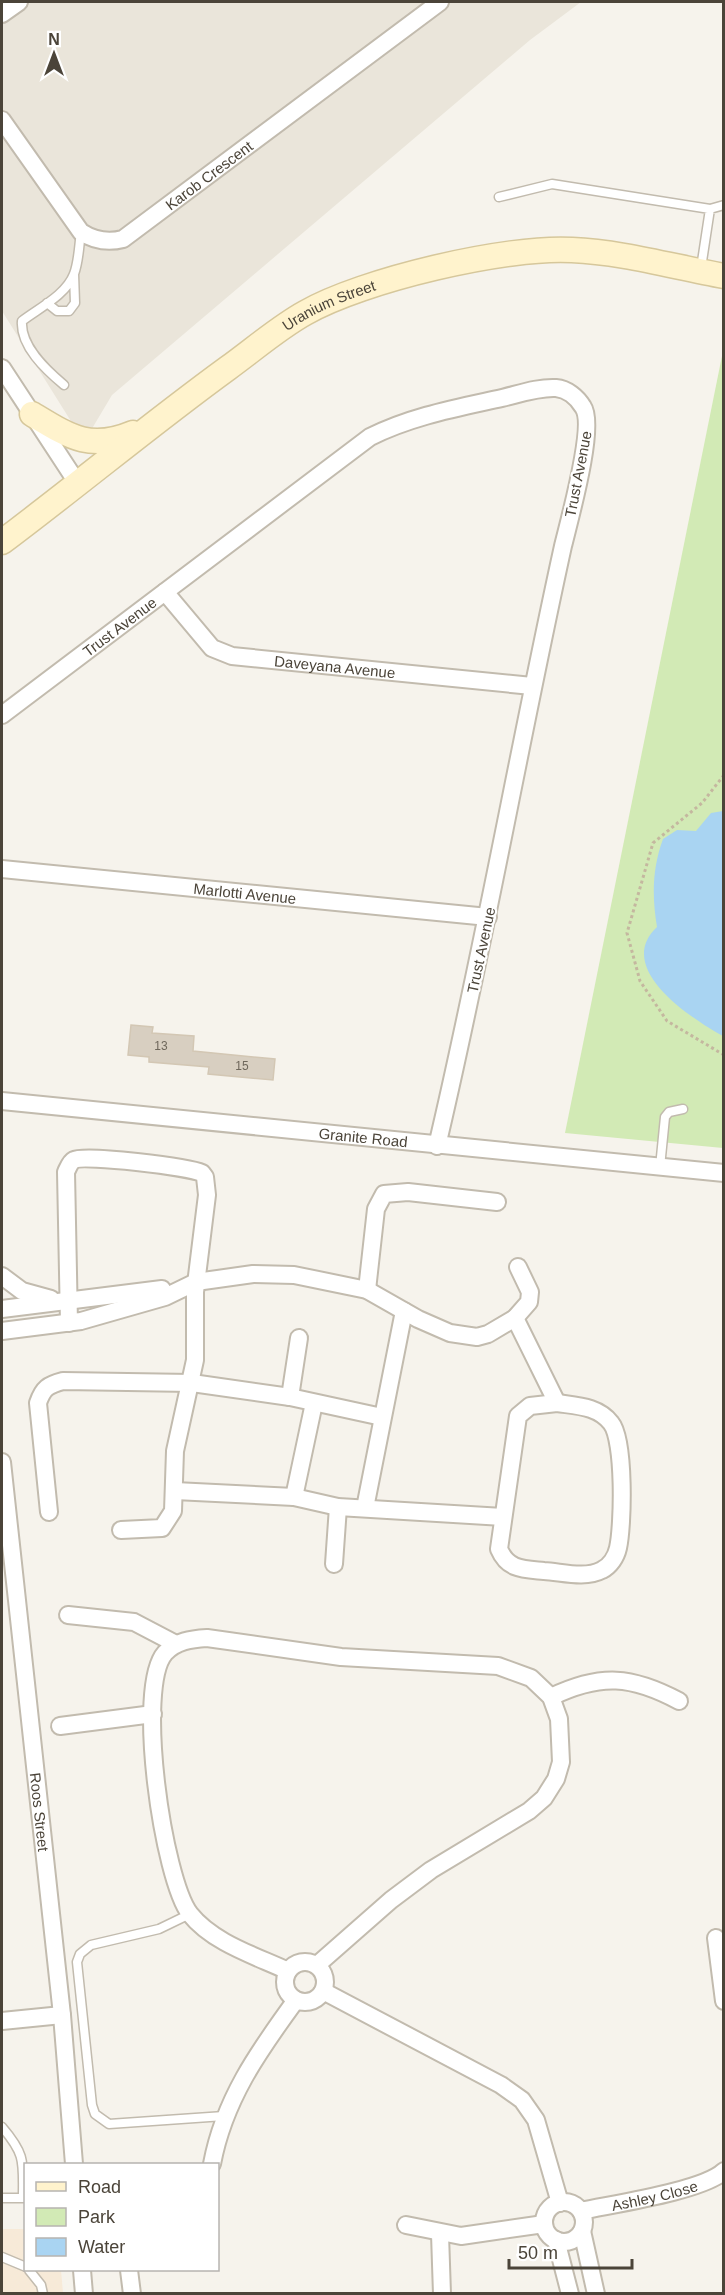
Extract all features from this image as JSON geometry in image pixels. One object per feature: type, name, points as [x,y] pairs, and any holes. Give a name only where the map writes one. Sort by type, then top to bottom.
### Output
[{"type":"street","points":[[2,14],[19,2]]},
{"type":"street","name":"Karob Crescent","points":[[81,232],[100,241],[123,239],[440,2]]},
{"type":"street","points":[[2,120],[81,232]]},
{"type":"street","name":"Uranium Street","points":[[2,542],[147,428],[306,312],[335,298],[429,271],[510,253],[570,249],[712,274]]},
{"type":"street","points":[[2,368],[78,484]]},
{"type":"street","name":"Trust Avenue","points":[[2,715],[370,437],[420,416],[537,390],[554,388],[566,390],[585,408],[588,423],[532,686],[488,917],[437,1146]]},
{"type":"street","points":[[33,414],[84,442],[120,439],[147,428]]},
{"type":"street","name":"Daveyana Avenue","points":[[165,592],[212,648],[232,656],[532,686]]},
{"type":"street","name":"Marlotti Avenue","points":[[2,869],[488,917]]},
{"type":"street","name":"Granite Road","points":[[2,1101],[723,1173]]},
{"type":"street","points":[[69,1323],[62,1300],[66,1172],[74,1160],[85,1158],[202,1173],[205,1177],[207,1195],[196,1282],[195,1360],[192,1383],[175,1451],[173,1511],[162,1528],[121,1530]]},
{"type":"street","points":[[367,1290],[376,1209],[384,1194],[408,1192],[497,1202]]},
{"type":"street","points":[[2,1331],[69,1323],[165,1297],[196,1282],[253,1274],[294,1275],[367,1290],[450,1333],[466,1337],[488,1334],[515,1318],[530,1297],[518,1267]]},
{"type":"street","points":[[2,1276],[22,1291],[62,1300]]},
{"type":"street","points":[[2,1309],[159,1289],[178,1290]]},
{"type":"street","points":[[365,1508],[404,1311]]},
{"type":"street","points":[[515,1318],[557,1403]]},
{"type":"street","points":[[290,1397],[299,1338]]},
{"type":"street","points":[[49,1512],[38,1403],[42,1392],[48,1385],[63,1381],[192,1383],[290,1397],[382,1417]]},
{"type":"street","points":[[294,1497],[314,1403]]},
{"type":"street","points":[[557,1403],[589,1408],[602,1414],[617,1434],[620,1516],[618,1549],[613,1560],[604,1569],[588,1575],[514,1568],[503,1558],[499,1549],[518,1416],[530,1406],[557,1403]]},
{"type":"street","name":"Roos Street","points":[[2,1462],[62,2015],[74,2163]]},
{"type":"street","points":[[175,1491],[294,1497],[338,1507],[503,1517]]},
{"type":"street","points":[[334,1564],[338,1507]]},
{"type":"street","points":[[68,1615],[134,1622],[176,1644]]},
{"type":"street","points":[[288,1971],[213,1935],[190,1914],[181,1899],[160,1811],[155,1778],[153,1685],[158,1666],[165,1653],[176,1644],[190,1639],[207,1638],[340,1657],[498,1666],[531,1677],[552,1696],[559,1719],[561,1762],[556,1779],[544,1798],[529,1810],[430,1870],[317,1965]]},
{"type":"street","points":[[552,1696],[570,1688],[616,1680],[646,1685],[679,1701]]},
{"type":"street","points":[[60,1726],[153,1714]]},
{"type":"street","points":[[716,1938],[723,2001]]},
{"type":"street","points":[[301,1962],[317,1965],[325,1976],[323,1991],[310,2001],[296,2000],[285,1984],[288,1971],[301,1962]]},
{"type":"street","points":[[323,1991],[501,2085],[522,2100],[537,2120],[560,2203]]},
{"type":"street","points":[[212,2163],[224,2116],[262,2048],[296,2000]]},
{"type":"street","points":[[2,2021],[62,2015]]},
{"type":"street","name":"Ashley Close","points":[[581,2211],[684,2188],[710,2180],[723,2171]]},
{"type":"street","points":[[560,2203],[571,2203],[581,2211],[585,2223],[582,2231],[569,2242],[556,2240],[550,2236],[544,2224],[547,2211],[560,2203]]},
{"type":"street","points":[[406,2225],[440,2234],[477,2235],[544,2224]]},
{"type":"street","points":[[582,2231],[595,2288]]},
{"type":"street","points":[[440,2234],[442,2294]]},
{"type":"street","points":[[556,2240],[570,2290]]},
{"type":"street","points":[[82,2271],[84,2294]]},
{"type":"street","points":[[129,2271],[132,2294]]},
{"type":"lane","points":[[499,197],[552,184],[710,209],[723,206]]},
{"type":"lane","points":[[710,209],[712,274]]},
{"type":"lane","points":[[47,303],[57,311],[69,310],[75,303],[74,274],[81,232]]},
{"type":"lane","points":[[64,385],[43,368],[21,332],[22,321],[60,293],[74,274]]},
{"type":"lane","points":[[660,1167],[665,1117],[669,1112],[683,1109]]},
{"type":"lane","points":[[190,1914],[149,1932],[91,1945],[80,1954],[77,1962],[92,2106],[95,2114],[109,2124],[224,2116]]},
{"type":"lane","points":[[2,2127],[18,2146],[23,2158],[24,2198],[2,2198]]},
{"type":"lane","points":[[2,2257],[24,2267]]},
{"type":"lane","points":[[29,2271],[41,2285],[43,2294]]},
{"type":"path","points":[[723,776],[702,803],[653,843],[627,933],[640,981],[667,1021],[723,1055]]},
{"type":"shaded area","points":[[2,2],[581,2],[530,40],[112,395],[84,442],[2,311]]},
{"type":"shaded area","points":[[2,2229],[24,2229],[24,2271],[61,2271],[63,2293],[2,2293]]},
{"type":"green space","points":[[723,351],[723,1148],[565,1133]]},
{"type":"water","points":[[724,811],[723,1036],[693,1018],[677,1005],[650,975],[644,959],[646,943],[657,927],[654,883],[663,839],[677,830],[696,831],[711,813]]},
{"type":"building","points":[[131,1025],[153,1027],[152,1033],[194,1036],[193,1051],[275,1059],[273,1080],[208,1074],[209,1067],[149,1062],[149,1057],[128,1055]]}]
